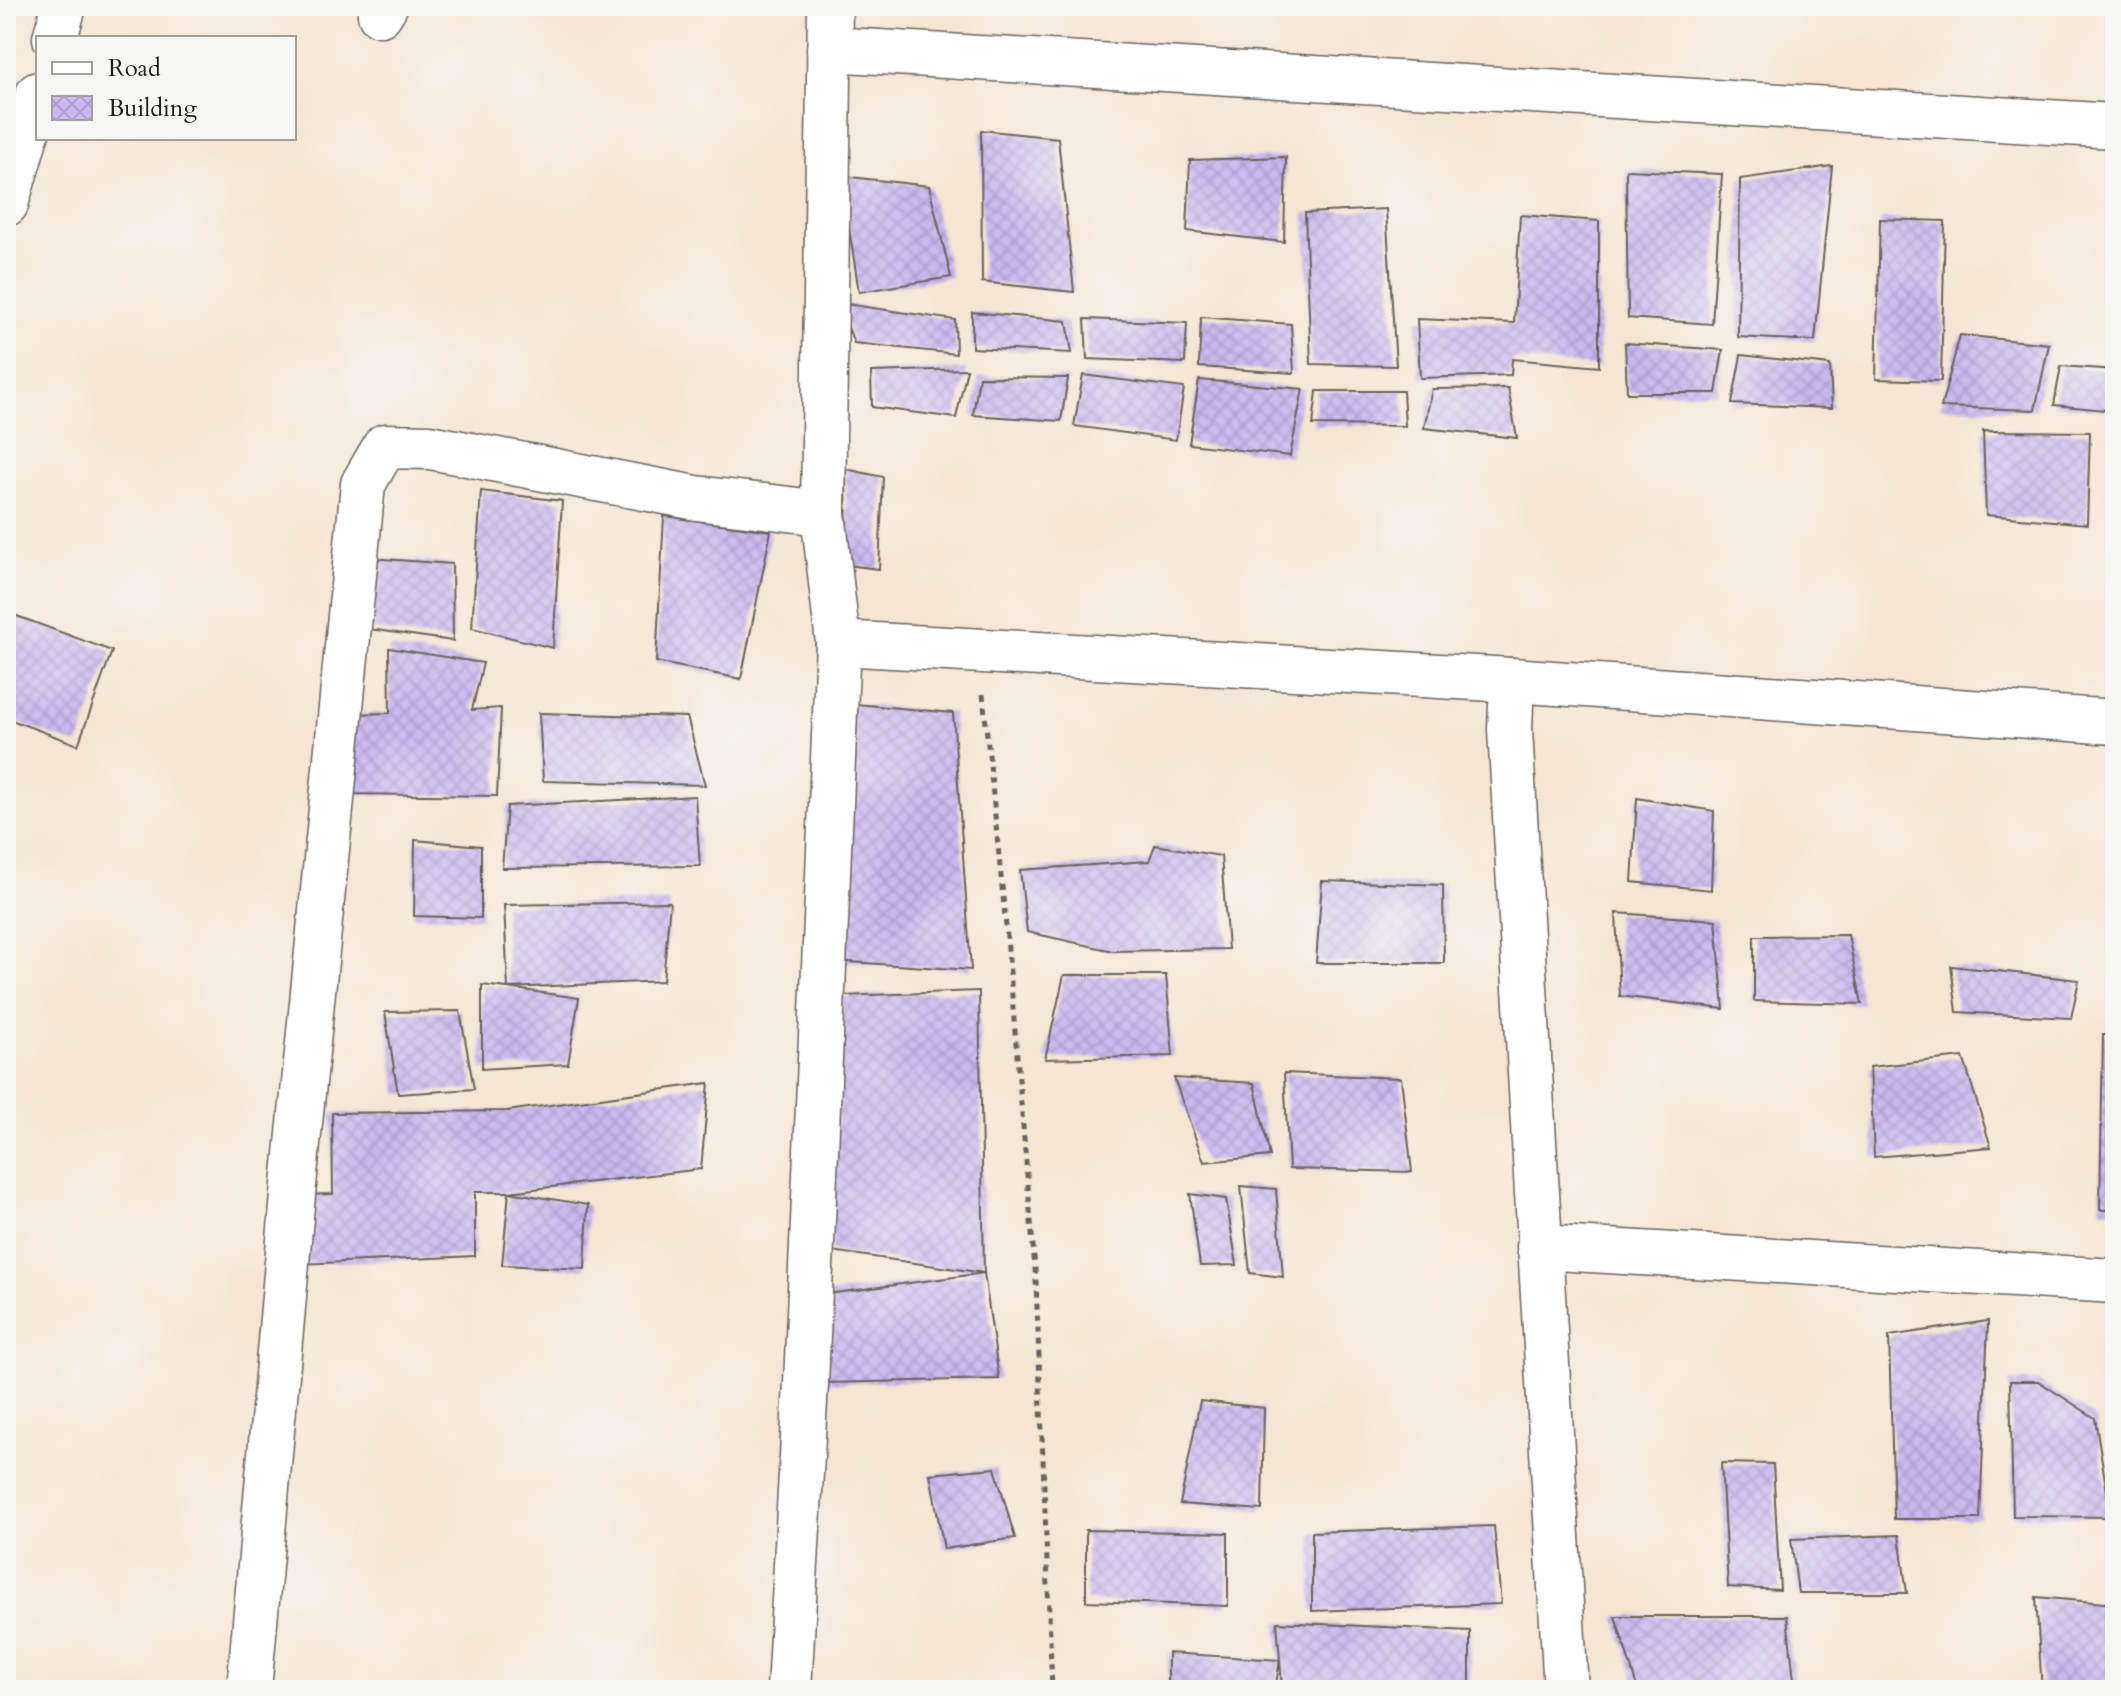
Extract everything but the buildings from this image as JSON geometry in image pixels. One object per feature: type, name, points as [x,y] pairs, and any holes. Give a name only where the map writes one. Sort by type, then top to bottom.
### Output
[{"type":"street","points":[[56,36],[64,6]]},
{"type":"street","points":[[789,1690],[806,1383],[838,643],[823,513],[830,6]]},
{"type":"street","points":[[829,49],[2115,126]]},
{"type":"street","points":[[6,204],[36,101]]},
{"type":"street","points":[[249,1690],[293,1195],[363,484],[385,446],[430,447],[696,498],[823,513]]},
{"type":"street","points":[[838,643],[1512,680],[2115,722]]},
{"type":"street","points":[[1512,680],[1510,730],[1566,1690]]},
{"type":"street","points":[[1539,1247],[2115,1281]]},
{"type":"path","points":[[979,651],[1036,1281],[1052,1690]]}]
